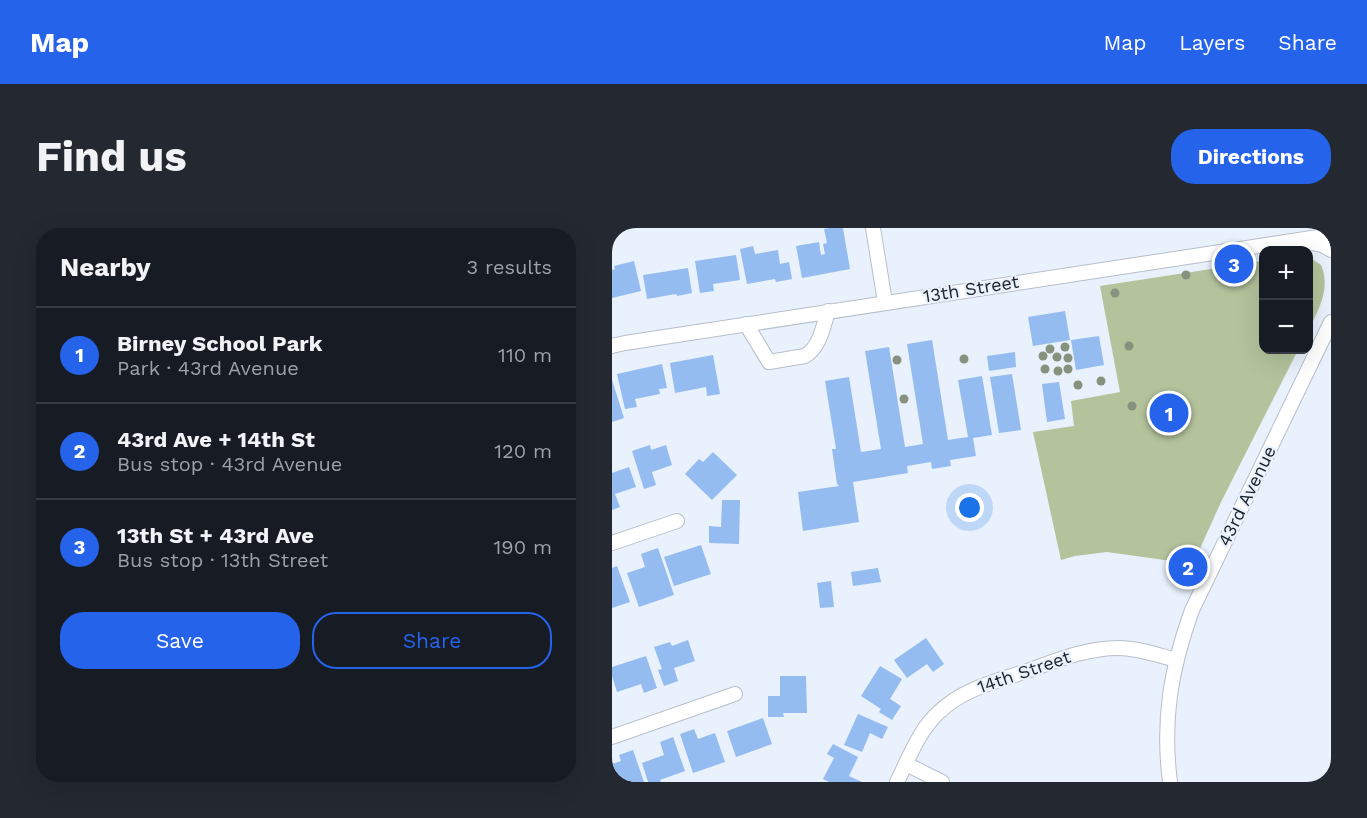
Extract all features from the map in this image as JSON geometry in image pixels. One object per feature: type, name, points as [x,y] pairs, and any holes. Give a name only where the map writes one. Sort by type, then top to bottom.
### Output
[{"type":"street","points":[[873,228],[885,302]]},
{"type":"street","name":"13th Street","points":[[612,346],[885,302],[1331,235]]},
{"type":"street","points":[[1296,240],[1322,245],[1331,250]]},
{"type":"street","points":[[746,324],[769,362],[805,356],[810,353],[817,344],[828,311]]},
{"type":"street","name":"43rd Avenue","points":[[1170,782],[1167,764],[1167,723],[1170,688],[1176,660],[1192,610],[1331,322]]},
{"type":"street","points":[[612,543],[677,521]]},
{"type":"street","name":"14th Street","points":[[897,782],[928,724],[954,699],[971,690],[1098,649],[1120,648],[1142,651],[1176,660]]},
{"type":"street","points":[[612,737],[735,694]]},
{"type":"street","points":[[906,764],[942,782]]},
{"type":"green space","points":[[1313,260],[1321,265],[1325,282],[1313,320]]},
{"type":"green space","points":[[1259,262],[1259,354],[1296,354],[1221,502],[1193,564],[1107,552],[1061,560],[1033,432],[1074,426],[1071,401],[1120,392],[1100,286]]},
{"type":"building","points":[[843,228],[850,269],[802,278],[796,246],[819,242],[821,255],[825,254],[823,244],[827,243],[824,229]]},
{"type":"building","points":[[753,246],[755,254],[778,250],[780,264],[789,262],[792,279],[776,282],[775,279],[747,284],[740,249]]},
{"type":"building","points":[[736,255],[740,280],[713,284],[714,291],[700,293],[695,261]]},
{"type":"building","points":[[634,261],[641,291],[612,298],[614,266]]},
{"type":"building","points":[[688,268],[692,293],[647,299],[643,275]]},
{"type":"building","points":[[1065,311],[1070,340],[1033,346],[1028,317]]},
{"type":"building","points":[[1099,336],[1104,365],[1076,370],[1071,340]]},
{"type":"building","points":[[932,340],[948,440],[968,437],[958,380],[982,376],[992,435],[973,438],[976,456],[950,460],[951,466],[932,469],[931,462],[907,466],[908,473],[853,482],[859,522],[803,531],[798,492],[839,486],[832,449],[836,449],[825,381],[849,377],[861,452],[881,449],[865,351],[889,347],[905,447],[923,444],[907,344]]},
{"type":"building","points":[[1015,352],[1016,367],[989,371],[987,356]]},
{"type":"building","points":[[713,355],[720,394],[707,396],[706,387],[675,393],[670,363]]},
{"type":"building","points":[[662,364],[667,388],[659,389],[660,394],[635,399],[637,407],[625,409],[617,374]]},
{"type":"building","points":[[1012,374],[1021,430],[999,433],[990,377]]},
{"type":"building","points":[[612,380],[624,418],[612,422]]},
{"type":"building","points":[[1059,382],[1065,419],[1047,422],[1042,384]]},
{"type":"building","points":[[650,445],[651,450],[666,445],[672,465],[652,472],[656,485],[644,489],[632,451]]},
{"type":"building","points":[[713,452],[737,475],[712,500],[685,474],[699,459],[703,462]]},
{"type":"building","points":[[629,467],[636,487],[615,494],[620,507],[612,510],[612,473]]},
{"type":"building","points":[[722,500],[740,500],[739,544],[709,543],[709,526],[721,527]]},
{"type":"building","points":[[701,545],[711,574],[674,586],[664,557]]},
{"type":"building","points":[[658,548],[674,595],[639,607],[627,573],[645,567],[641,554]]},
{"type":"building","points":[[617,566],[630,602],[612,608],[612,568]]},
{"type":"building","points":[[878,568],[881,582],[853,586],[851,572]]},
{"type":"building","points":[[831,581],[834,607],[820,608],[817,583]]},
{"type":"building","points":[[926,638],[944,664],[933,672],[927,664],[907,678],[894,660]]},
{"type":"building","points":[[688,640],[695,661],[674,668],[678,681],[664,686],[658,670],[662,669],[654,647],[670,642],[672,646]]},
{"type":"building","points":[[646,656],[657,688],[644,693],[641,684],[617,692],[612,667]]},
{"type":"building","points":[[880,666],[902,679],[890,699],[901,706],[892,720],[879,712],[881,709],[861,696]]},
{"type":"building","points":[[780,676],[806,676],[807,713],[783,713],[784,717],[768,717],[768,696],[780,696]]},
{"type":"building","points":[[858,714],[888,727],[882,739],[870,733],[862,752],[844,745]]},
{"type":"building","points":[[763,718],[772,744],[736,757],[727,731]]},
{"type":"building","points":[[694,729],[698,739],[715,733],[725,762],[693,773],[680,734]]},
{"type":"building","points":[[673,737],[685,771],[660,780],[661,782],[648,782],[642,763],[664,755],[660,742]]},
{"type":"building","points":[[833,744],[858,757],[849,776],[862,782],[829,782],[823,779],[834,758],[827,754]]},
{"type":"building","points":[[633,750],[644,782],[612,782],[612,764],[621,761],[619,755]]},
{"type":"place","name":"13th St + 43rd Ave","points":[[1234,264]]},
{"type":"place","name":"Birney School Park","points":[[1169,413]]},
{"type":"place","name":"43rd Ave + 14th St","points":[[1188,567]]}]
